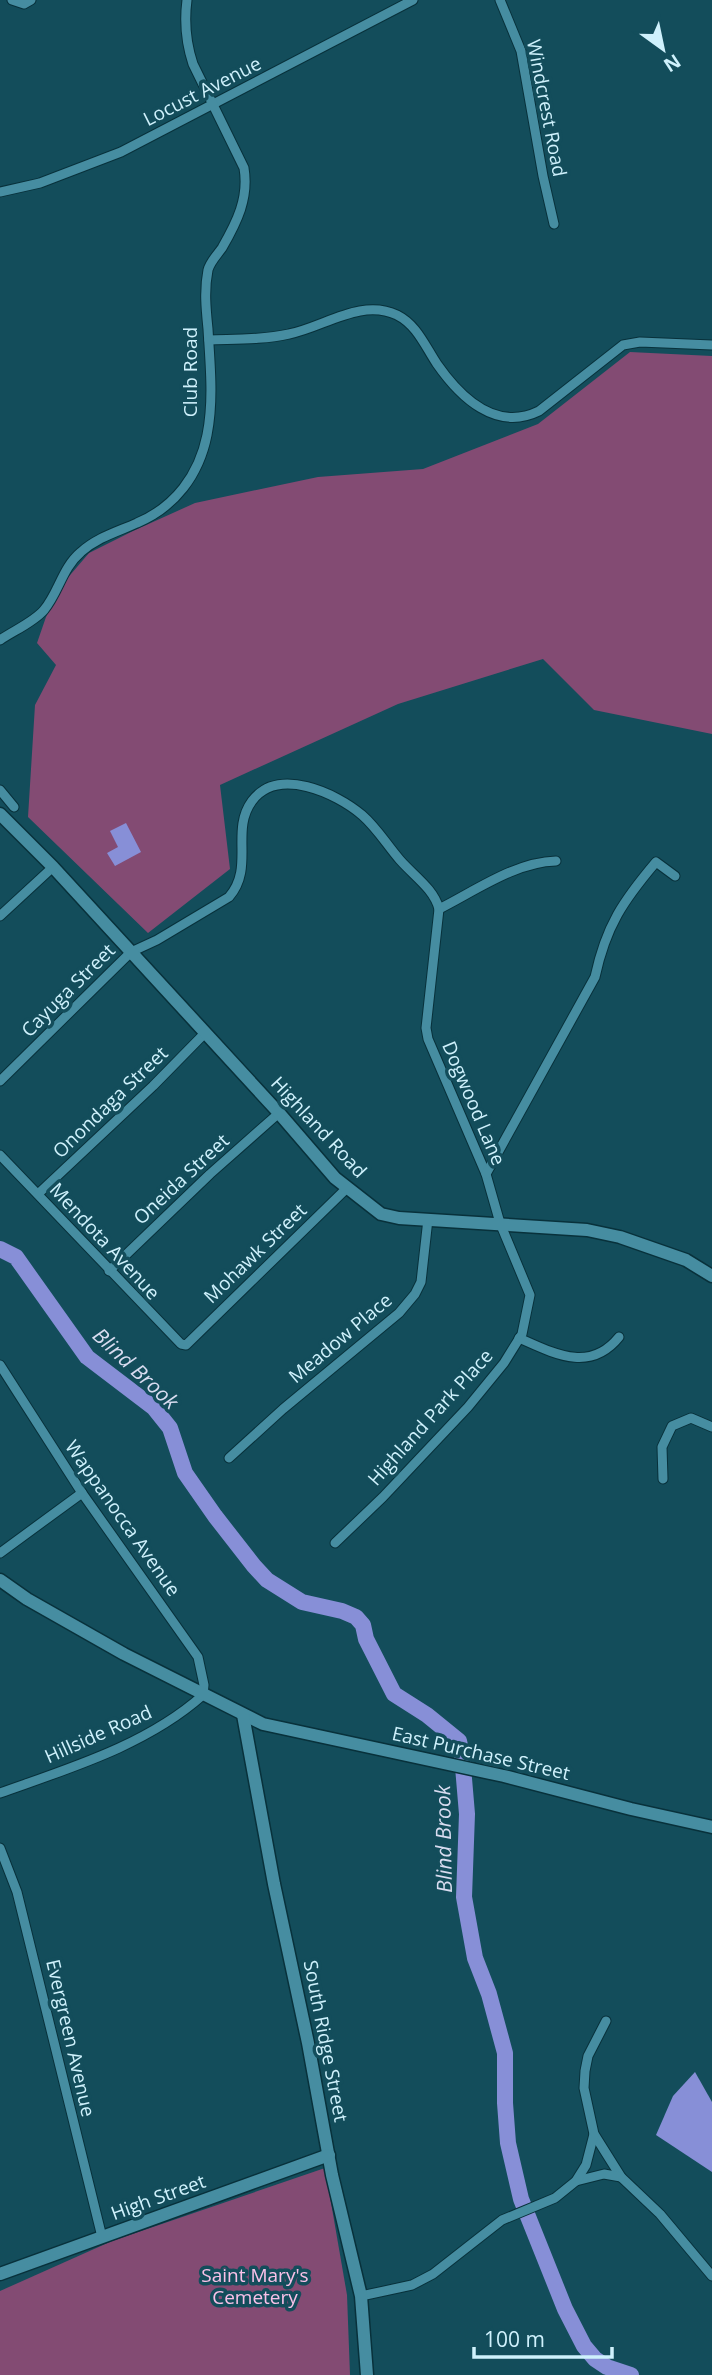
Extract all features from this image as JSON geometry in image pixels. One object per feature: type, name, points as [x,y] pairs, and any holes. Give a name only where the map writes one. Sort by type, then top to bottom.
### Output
[{"type":"street","points":[[12,0],[24,5],[31,0]]},
{"type":"street","name":"Club Road","points":[[0,640],[42,612],[69,563],[81,552],[104,536],[156,514],[186,487],[197,467],[207,435],[211,385],[205,291],[208,267],[221,249],[244,203],[247,183],[244,168],[193,64],[184,20],[187,0]]},
{"type":"street","name":"Windcrest Road","points":[[500,0],[520,51],[543,176],[555,224]]},
{"type":"street","name":"Locust Avenue","points":[[0,192],[40,183],[121,152],[407,1]]},
{"type":"street","points":[[209,340],[266,338],[318,327],[354,311],[387,311],[409,322],[437,364],[469,399],[480,408],[514,419],[539,411],[623,345],[640,342],[712,345]]},
{"type":"street","points":[[131,952],[157,940],[229,897],[242,873],[241,834],[244,816],[250,803],[258,795],[283,784],[299,785],[332,795],[364,816],[433,893],[439,909],[522,868],[540,861],[556,861]]},
{"type":"street","points":[[0,790],[14,807]]},
{"type":"street","name":"Highland Road","points":[[0,814],[53,867],[279,1113],[335,1178],[381,1214],[587,1230],[620,1237],[686,1260],[712,1276]]},
{"type":"street","points":[[486,1174],[595,977],[614,917],[631,891],[656,862],[675,876]]},
{"type":"street","points":[[0,916],[53,867]]},
{"type":"street","name":"Dogwood Lane","points":[[439,909],[427,1020],[428,1039],[453,1103],[486,1174],[500,1223]]},
{"type":"street","name":"Cayuga Street","points":[[0,1081],[131,952]]},
{"type":"street","name":"Onondaga Street","points":[[38,1194],[205,1033]]},
{"type":"street","name":"Oneida Street","points":[[109,1271],[210,1174],[279,1113]]},
{"type":"street","name":"Mendota Avenue","points":[[0,1155],[178,1343],[188,1343]]},
{"type":"street","name":"Mohawk Street","points":[[188,1343],[347,1188]]},
{"type":"street","name":"Meadow Place","points":[[229,1458],[283,1409],[399,1313],[415,1294],[421,1282],[428,1219]]},
{"type":"street","name":"Highland Park Place","points":[[335,1542],[383,1497],[468,1407],[504,1363],[519,1338],[530,1294],[500,1223]]},
{"type":"street","points":[[519,1338],[549,1352],[576,1359],[610,1348],[620,1337]]},
{"type":"street","name":"Wappanocca Avenue","points":[[0,1366],[82,1493],[198,1657],[204,1685],[203,1695]]},
{"type":"street","points":[[663,1479],[662,1447],[672,1426],[691,1418],[712,1427]]},
{"type":"street","points":[[0,1553],[82,1493]]},
{"type":"street","points":[[0,1580],[76,1627],[203,1695]]},
{"type":"street","name":"East Purchase Street","points":[[203,1695],[263,1724],[282,1729],[504,1776],[712,1827]]},
{"type":"street","name":"Hillside Road","points":[[0,1793],[110,1751],[177,1718],[203,1695]]},
{"type":"street","name":"South Ridge Street","points":[[243,1714],[274,1884],[360,2296],[367,2375]]},
{"type":"street","name":"Evergreen Avenue","points":[[0,1848],[20,1904],[102,2237]]},
{"type":"street","points":[[576,2181],[592,2149],[594,2134],[584,2088],[585,2071],[588,2056],[606,2021]]},
{"type":"street","points":[[594,2134],[621,2177],[709,2266],[712,2276]]},
{"type":"street","name":"High Street","points":[[0,2274],[329,2155]]},
{"type":"street","points":[[360,2296],[412,2285],[433,2274],[502,2220],[555,2197],[576,2181],[604,2175],[621,2177]]},
{"type":"green space","points":[[630,352],[712,356],[712,734],[594,710],[543,659],[398,704],[220,785],[230,869],[148,933],[28,817],[35,705],[56,665],[37,643],[46,617],[65,581],[89,553],[195,503],[318,477],[423,469],[538,424]]},
{"type":"green space","name":"Saint Mary's Cemetery","points":[[325,2168],[347,2295],[350,2375],[0,2375],[0,2291],[112,2241]]},
{"type":"water","points":[[126,823],[141,852],[115,866],[107,853],[118,847],[110,831]]},
{"type":"water","points":[[695,2072],[712,2102],[712,2172],[656,2135],[673,2096]]},
{"type":"waterway","name":"Blind Brook","points":[[0,1249],[16,1257],[87,1357],[154,1408],[170,1428],[185,1473],[215,1516],[267,1580],[302,1602],[356,1617],[363,1625],[366,1639],[394,1694],[427,1715],[459,1741],[467,1814],[464,1897],[475,1958],[489,1994],[505,2053],[508,2143],[521,2199],[565,2309],[584,2346],[595,2359],[607,2367],[631,2375]]}]
